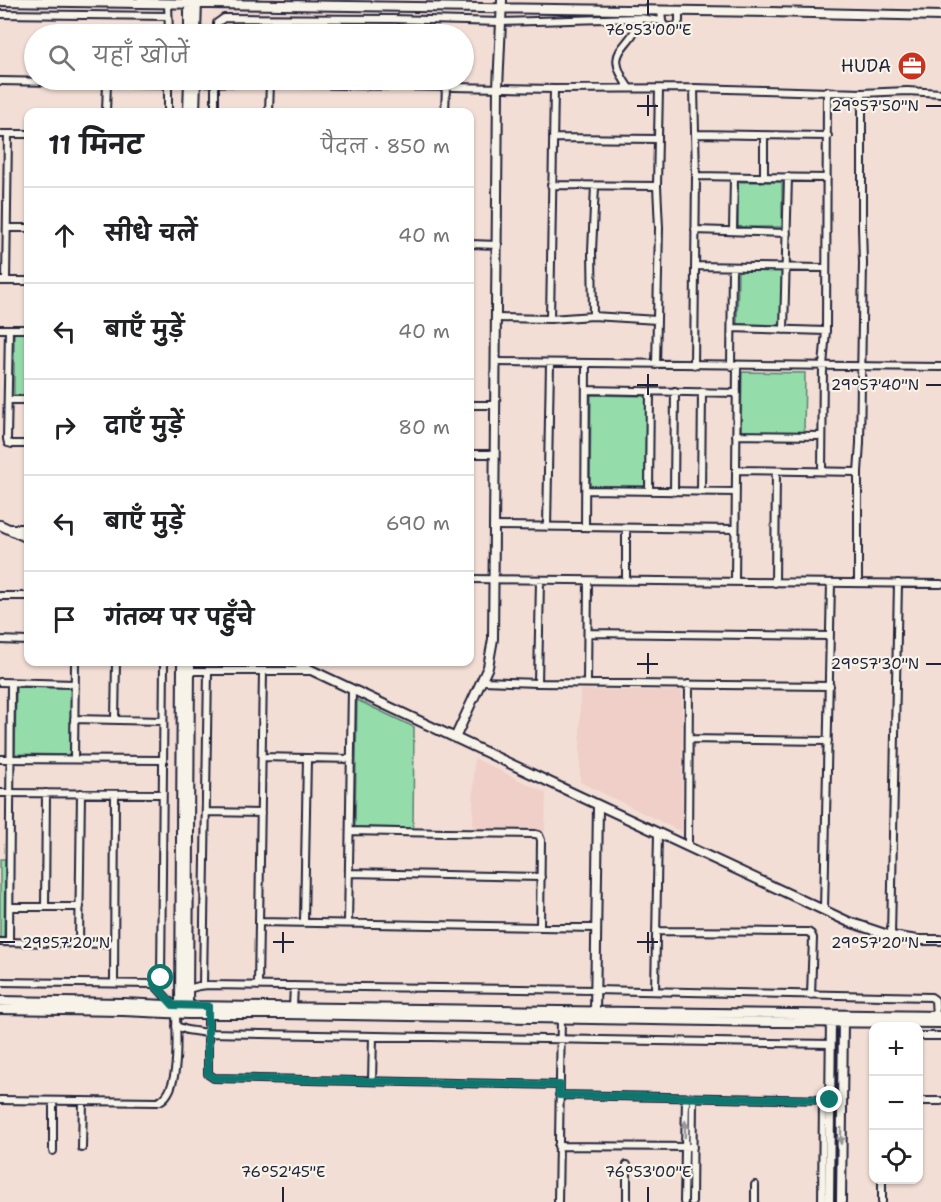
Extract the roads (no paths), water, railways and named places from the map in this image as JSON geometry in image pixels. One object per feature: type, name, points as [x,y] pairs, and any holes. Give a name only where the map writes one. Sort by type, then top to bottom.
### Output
[{"type":"street","points":[[0,1],[502,4],[679,11],[941,16]]},
{"type":"street","points":[[190,24],[193,2]]},
{"type":"street","points":[[193,2],[195,24]]},
{"type":"street","points":[[168,3],[168,24]]},
{"type":"street","points":[[455,738],[483,681],[491,654],[498,245],[498,88],[502,4]]},
{"type":"street","points":[[661,10],[664,26],[672,27],[677,26],[679,11]]},
{"type":"street","points":[[0,14],[168,16]]},
{"type":"street","points":[[217,24],[224,18],[501,22],[639,18],[662,21]]},
{"type":"street","points":[[629,88],[618,71],[617,57],[638,26],[639,18]]},
{"type":"street","points":[[0,81],[24,81]]},
{"type":"street","points":[[474,87],[694,88],[941,93]]},
{"type":"street","points":[[694,88],[696,176],[694,365]]},
{"type":"street","points":[[550,319],[554,89]]},
{"type":"street","points":[[656,365],[659,228],[658,89]]},
{"type":"street","points":[[106,90],[106,108]]},
{"type":"street","points":[[168,90],[168,108]]},
{"type":"street","points":[[189,108],[191,90]]},
{"type":"street","points":[[193,90],[195,108]]},
{"type":"street","points":[[215,90],[215,108]]},
{"type":"street","points":[[269,108],[270,90]]},
{"type":"street","points":[[445,108],[446,90]]},
{"type":"street","points":[[822,471],[823,366],[826,331],[827,91]]},
{"type":"street","points":[[858,583],[863,263],[862,93]]},
{"type":"street","points":[[0,134],[24,134]]},
{"type":"street","points":[[8,134],[7,228],[3,281],[24,281]]},
{"type":"street","points":[[695,134],[828,136]]},
{"type":"street","points":[[764,136],[764,177]]},
{"type":"street","points":[[553,138],[658,139]]},
{"type":"street","points":[[696,176],[827,178]]},
{"type":"street","points":[[733,231],[734,177]]},
{"type":"street","points":[[784,330],[788,177]]},
{"type":"street","points":[[551,185],[657,186]]},
{"type":"street","points":[[593,316],[592,251],[596,186]]},
{"type":"street","points":[[7,228],[24,228]]},
{"type":"street","points":[[695,230],[787,233]]},
{"type":"street","points":[[474,244],[498,245]]},
{"type":"street","points":[[695,266],[825,268]]},
{"type":"street","points":[[732,267],[732,328],[736,393],[735,582]]},
{"type":"street","points":[[496,318],[550,319],[593,316],[657,320]]},
{"type":"street","points":[[732,328],[826,331]]},
{"type":"street","points":[[0,329],[24,329]]},
{"type":"street","points":[[9,329],[7,439],[8,443],[24,444]]},
{"type":"street","points":[[496,362],[941,367]]},
{"type":"street","points":[[548,527],[550,363]]},
{"type":"street","points":[[585,527],[586,364]]},
{"type":"street","points":[[586,390],[736,393]]},
{"type":"street","points":[[649,491],[650,391]]},
{"type":"street","points":[[674,492],[675,392]]},
{"type":"street","points":[[702,392],[702,492]]},
{"type":"street","points":[[8,400],[24,400]]},
{"type":"street","points":[[474,405],[495,405]]},
{"type":"street","points":[[736,435],[822,436]]},
{"type":"street","points":[[474,454],[495,454]]},
{"type":"street","points":[[736,470],[858,471]]},
{"type":"street","points":[[775,583],[776,471]]},
{"type":"street","points":[[586,490],[736,492]]},
{"type":"street","points":[[4,526],[24,528]]},
{"type":"street","points":[[4,526],[24,536]]},
{"type":"street","points":[[494,526],[735,529]]},
{"type":"street","points":[[626,528],[626,581]]},
{"type":"street","points":[[474,579],[941,584]]},
{"type":"street","points":[[538,683],[540,580]]},
{"type":"street","points":[[587,683],[588,581]]},
{"type":"street","points":[[824,910],[831,583]]},
{"type":"street","points":[[891,936],[898,583]]},
{"type":"street","points":[[0,596],[24,596]]},
{"type":"street","points":[[588,633],[830,636]]},
{"type":"street","points":[[0,640],[24,641]]},
{"type":"street","points":[[74,759],[75,666]]},
{"type":"street","points":[[115,720],[116,666]]},
{"type":"street","points":[[0,982],[154,984],[160,982],[164,666]]},
{"type":"street","points":[[181,1010],[182,666]]},
{"type":"street","points":[[0,1100],[162,1101],[169,1091],[174,1076],[176,1026],[188,989],[190,666],[208,671],[314,671]]},
{"type":"street","points":[[303,666],[849,922],[891,936],[918,940],[941,940]]},
{"type":"street","points":[[203,985],[208,671]]},
{"type":"street","points":[[258,986],[263,672]]},
{"type":"street","points":[[483,681],[830,686]]},
{"type":"street","points":[[0,682],[75,684]]},
{"type":"street","points":[[9,942],[11,683]]},
{"type":"street","points":[[688,847],[689,684]]},
{"type":"street","points":[[348,923],[352,689]]},
{"type":"street","points":[[74,719],[163,721]]},
{"type":"street","points":[[689,739],[828,741]]},
{"type":"street","points":[[262,758],[351,759]]},
{"type":"street","points":[[304,922],[307,758]]},
{"type":"street","points":[[0,759],[162,760]]},
{"type":"street","points":[[0,793],[162,794]]},
{"type":"street","points":[[45,907],[46,793]]},
{"type":"street","points":[[80,943],[81,793]]},
{"type":"street","points":[[114,983],[115,794]]},
{"type":"street","points":[[595,1012],[598,806]]},
{"type":"street","points":[[206,812],[261,813]]},
{"type":"street","points":[[0,828],[10,828]]},
{"type":"street","points":[[350,831],[539,835],[541,840],[540,926]]},
{"type":"street","points":[[655,991],[658,833]]},
{"type":"street","points":[[0,853],[10,853]]},
{"type":"street","points":[[349,873],[541,877]]},
{"type":"street","points":[[10,907],[80,907]]},
{"type":"street","points":[[259,922],[596,928]]},
{"type":"street","points":[[656,931],[808,932],[813,938],[811,995]]},
{"type":"street","points":[[0,942],[114,944]]},
{"type":"street","points":[[154,984],[181,1010]]},
{"type":"street","points":[[0,1010],[123,1011],[293,1007],[561,1015],[595,1012],[843,1019],[939,1019],[935,999],[931,997],[203,985],[188,989]]},
{"type":"street","points":[[293,1007],[294,986]]},
{"type":"street","points":[[0,1001],[123,1003],[181,1010]]},
{"type":"street","points":[[208,1010],[285,1014],[831,1018]]},
{"type":"street","points":[[208,1010],[208,1074],[214,1078],[560,1085]]},
{"type":"street","points":[[558,1202],[561,1015]]},
{"type":"street","points":[[829,1202],[826,1179],[826,1100],[831,1018]]},
{"type":"street","points":[[841,1202],[843,1019]]},
{"type":"street","points":[[176,1026],[207,1033],[831,1044]]},
{"type":"street","points":[[372,1081],[373,1036]]},
{"type":"street","points":[[923,1036],[941,1036]]},
{"type":"street","points":[[559,1095],[826,1100]]},
{"type":"street","points":[[684,1202],[689,1098]]},
{"type":"street","points":[[689,1098],[693,1147],[692,1202]]},
{"type":"street","points":[[53,1101],[53,1151]]},
{"type":"street","points":[[82,1148],[83,1101]]},
{"type":"street","points":[[923,1101],[941,1101]]},
{"type":"street","points":[[558,1146],[693,1147]]},
{"type":"street","points":[[627,1165],[627,1202]]},
{"type":"street","points":[[826,1179],[841,1178]]},
{"type":"street","points":[[822,1202],[826,1179]]},
{"type":"street","points":[[882,1184],[882,1202]]},
{"type":"street","points":[[755,1185],[755,1202]]},
{"type":"place","name":"HUDA","points":[[912,66]]}]
